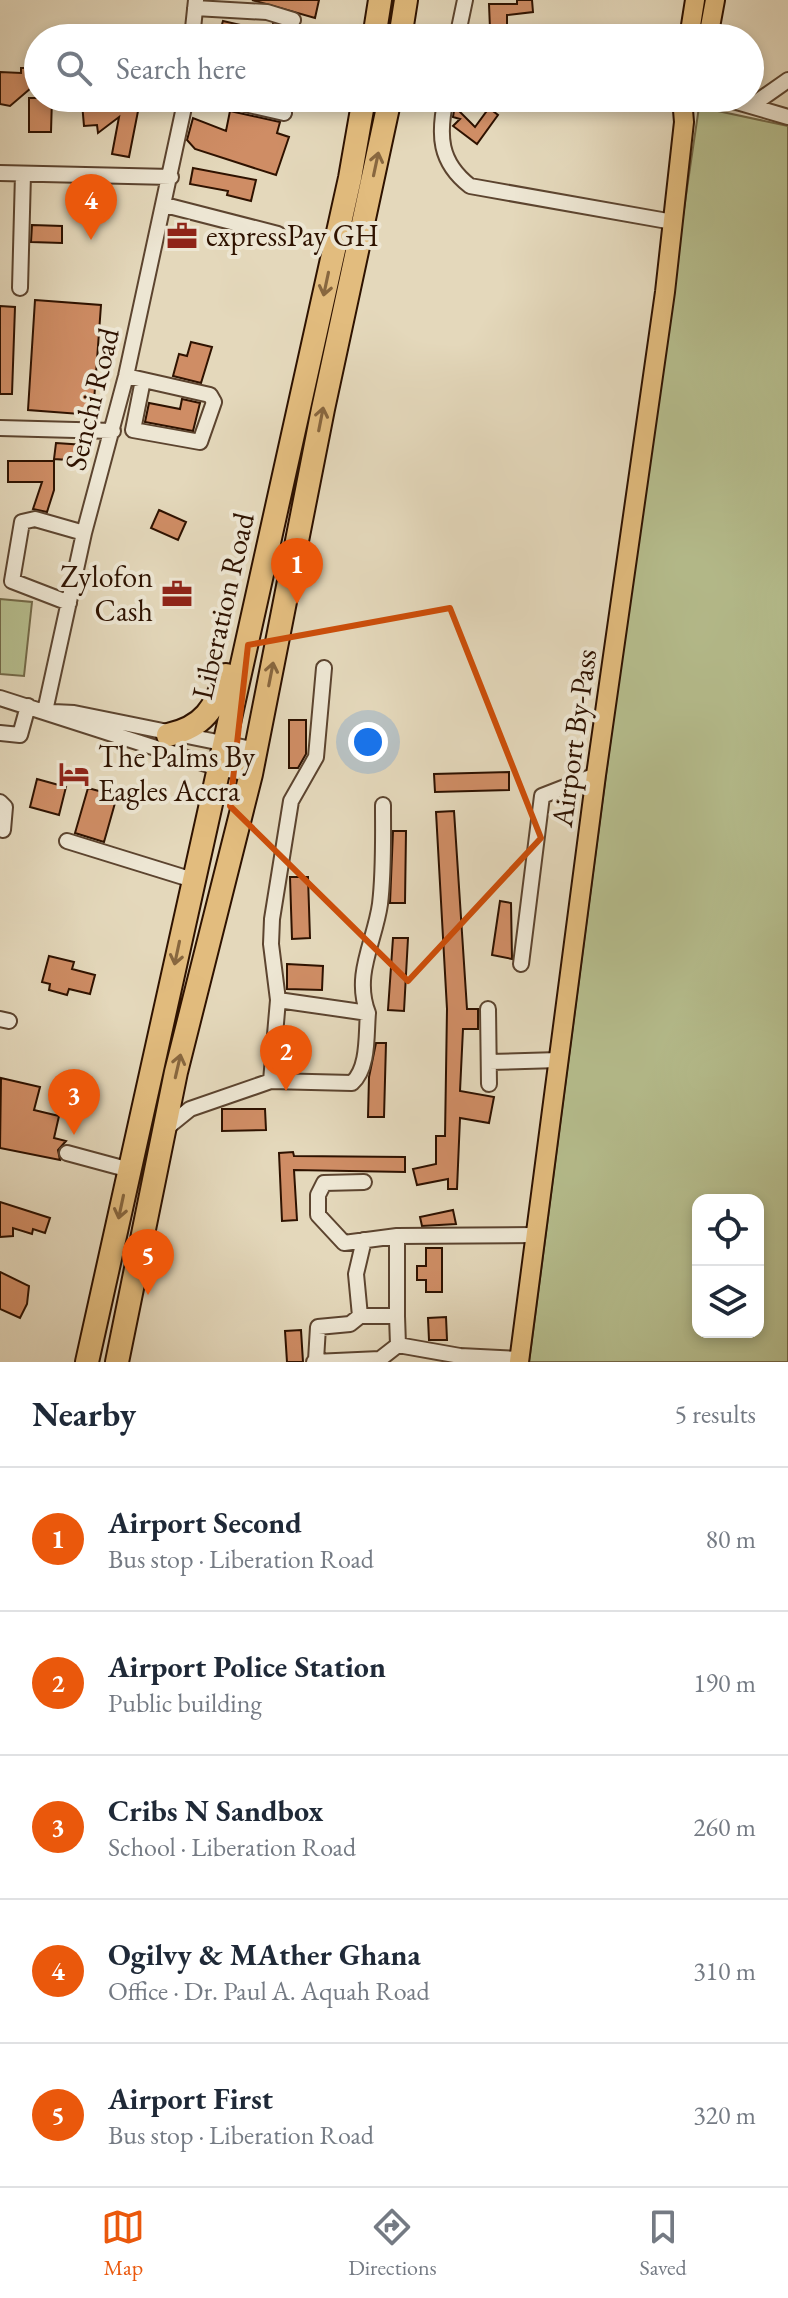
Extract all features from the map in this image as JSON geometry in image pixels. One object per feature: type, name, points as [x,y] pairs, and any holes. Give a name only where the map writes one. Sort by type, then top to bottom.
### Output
[{"type":"highway","points":[[376,24],[380,0]]},
{"type":"highway","points":[[402,24],[406,0]]},
{"type":"highway","name":"Liberation Road","points":[[87,1362],[193,880],[222,768],[222,745],[343,209],[361,112]]},
{"type":"highway","name":"Liberation Road","points":[[117,1362],[164,1130],[251,774],[387,112]]},
{"type":"highway","points":[[168,735],[188,730],[204,720],[219,695],[230,661],[247,635]]},
{"type":"highway","points":[[204,961],[198,914],[224,802],[222,768]]},
{"type":"highway","points":[[95,1326],[95,1362]]},
{"type":"main road","points":[[691,24],[695,0]]},
{"type":"main road","points":[[711,24],[715,0]]},
{"type":"main road","name":"Airport By-Pass","points":[[519,1360],[673,222],[683,112]]},
{"type":"main road","name":"Airport By-Pass","points":[[684,122],[689,112]]},
{"type":"street","points":[[460,24],[465,0]]},
{"type":"street","points":[[193,24],[195,4],[267,12],[293,20]]},
{"type":"street","points":[[764,97],[788,80]]},
{"type":"street","points":[[764,110],[788,117]]},
{"type":"street","name":"Senchi Road","points":[[45,711],[84,533],[126,376],[183,112]]},
{"type":"street","points":[[280,112],[284,113]]},
{"type":"street","points":[[442,112],[446,159],[452,172],[470,186],[673,222]]},
{"type":"street","points":[[0,173],[171,177]]},
{"type":"street","points":[[20,288],[23,174]]},
{"type":"street","points":[[165,205],[278,234]]},
{"type":"street","points":[[126,376],[143,380],[213,397],[205,436],[200,442],[133,430],[143,380]]},
{"type":"street","points":[[0,428],[113,431]]},
{"type":"street","points":[[69,603],[12,581],[22,522],[35,519],[84,533]]},
{"type":"street","points":[[271,1081],[278,1000],[271,944],[272,919],[291,801],[316,757],[324,668]]},
{"type":"street","points":[[0,698],[45,711],[70,723],[251,774]]},
{"type":"street","points":[[0,733],[20,735],[28,706]]},
{"type":"street","points":[[45,711],[74,713],[168,735],[256,750]]},
{"type":"street","points":[[521,964],[542,796],[596,775]]},
{"type":"street","points":[[0,802],[5,807],[3,830]]},
{"type":"street","points":[[164,1130],[190,1109],[271,1081],[352,1083],[360,1076],[368,1013],[362,998],[364,967],[380,904],[383,805]]},
{"type":"street","points":[[67,841],[193,880]]},
{"type":"street","points":[[278,1000],[368,1013]]},
{"type":"street","points":[[488,1009],[489,1084]]},
{"type":"street","points":[[489,1062],[559,1060]]},
{"type":"street","points":[[67,1153],[130,1170]]},
{"type":"street","points":[[364,1182],[324,1183],[318,1195],[318,1215],[344,1243],[397,1236],[536,1235]]},
{"type":"street","points":[[397,1236],[398,1345]]},
{"type":"street","points":[[360,1316],[356,1274],[364,1240]]},
{"type":"street","points":[[397,1316],[360,1316],[350,1324],[318,1327],[315,1361],[380,1359],[398,1345],[460,1356],[519,1360]]},
{"type":"highlighted area","points":[[450,608],[541,838],[408,981],[230,806],[248,645]]},
{"type":"green space","points":[[698,112],[722,112],[788,126],[788,1362],[529,1362],[611,734]]},
{"type":"green space","points":[[0,599],[32,602],[24,676],[0,674]]},
{"type":"building","points":[[252,0],[319,0],[315,18]]},
{"type":"building","points":[[517,0],[532,0],[533,12],[507,15],[507,24],[490,24],[489,4],[517,4]]},
{"type":"building","points":[[21,68],[24,68],[24,94],[10,106],[0,104],[0,72],[21,73]]},
{"type":"building","points":[[29,112],[52,112],[51,132],[29,132]]},
{"type":"building","points":[[83,112],[138,112],[129,157],[112,154],[119,117],[98,133],[97,125],[84,126]]},
{"type":"building","points":[[230,112],[280,122],[277,133],[289,137],[276,175],[195,149],[187,140],[193,118],[226,131]]},
{"type":"building","points":[[454,112],[460,112],[475,127],[486,112],[498,115],[477,144],[453,126],[460,119],[453,117]]},
{"type":"building","points":[[193,168],[256,180],[251,201],[227,195],[228,191],[190,184]]},
{"type":"building","points":[[32,225],[62,226],[62,243],[31,242]]},
{"type":"building","points":[[35,300],[101,305],[93,415],[28,410]]},
{"type":"building","points":[[0,306],[15,307],[12,394],[0,394]]},
{"type":"building","points":[[191,342],[212,347],[201,383],[173,376],[179,354],[187,356]]},
{"type":"building","points":[[182,399],[200,403],[193,431],[145,422],[149,403],[180,409]]},
{"type":"building","points":[[56,443],[85,445],[84,461],[54,459]]},
{"type":"building","points":[[8,461],[54,461],[54,490],[47,512],[33,509],[42,482],[8,482]]},
{"type":"building","points":[[159,510],[186,522],[178,540],[151,528]]},
{"type":"building","points":[[289,720],[306,720],[306,754],[298,768],[289,768]]},
{"type":"building","points":[[509,772],[509,790],[435,792],[434,774]]},
{"type":"building","points":[[37,779],[66,787],[59,815],[30,807]]},
{"type":"building","points":[[88,788],[117,796],[104,842],[75,833]]},
{"type":"building","points":[[454,811],[467,1009],[478,1009],[478,1029],[463,1029],[460,1091],[494,1097],[489,1123],[460,1118],[457,1189],[448,1189],[448,1179],[417,1185],[413,1169],[436,1164],[436,1136],[445,1136],[447,1009],[436,812]]},
{"type":"building","points":[[393,831],[406,831],[405,903],[390,903]]},
{"type":"building","points":[[290,877],[308,877],[310,938],[292,939]]},
{"type":"building","points":[[500,901],[511,903],[512,959],[492,955]]},
{"type":"building","points":[[393,938],[408,938],[404,1011],[388,1010]]},
{"type":"building","points":[[49,956],[74,962],[72,969],[95,975],[90,994],[69,989],[67,995],[49,990],[50,984],[42,982]]},
{"type":"building","points":[[287,964],[323,966],[322,990],[287,989]]},
{"type":"building","points":[[376,1043],[386,1043],[384,1117],[368,1117],[369,1077]]},
{"type":"building","points":[[1,1078],[40,1087],[34,1110],[59,1116],[54,1138],[66,1141],[58,1150],[60,1160],[0,1148]]},
{"type":"building","points":[[222,1109],[265,1109],[266,1130],[222,1131]]},
{"type":"building","points":[[293,1152],[294,1156],[405,1157],[405,1172],[294,1170],[297,1220],[282,1221],[279,1153]]},
{"type":"building","points":[[0,1202],[50,1218],[45,1233],[33,1229],[32,1234],[13,1228],[13,1236],[0,1237]]},
{"type":"building","points":[[453,1210],[456,1224],[422,1226],[420,1217]]},
{"type":"building","points":[[426,1248],[442,1248],[442,1292],[426,1292],[426,1280],[417,1280],[417,1266],[426,1266]]},
{"type":"building","points":[[0,1272],[29,1286],[27,1304],[20,1318],[0,1309]]},
{"type":"building","points":[[446,1317],[447,1340],[429,1340],[428,1318]]},
{"type":"building","points":[[301,1330],[303,1362],[287,1362],[285,1331]]},
{"type":"place","name":"expressPay GH","points":[[182,236]]},
{"type":"place","name":"Ogilvy & MAther Ghana","points":[[91,240]]},
{"type":"place","name":"Zylofon Cash","points":[[177,594]]},
{"type":"place","name":"Airport Second","points":[[297,604]]},
{"type":"place","name":"The Palms By Eagles Accra","points":[[74,774]]},
{"type":"place","name":"Airport Police Station","points":[[286,1091]]},
{"type":"place","name":"Cribs N Sandbox","points":[[74,1135]]},
{"type":"place","name":"Airport First","points":[[148,1295]]}]
